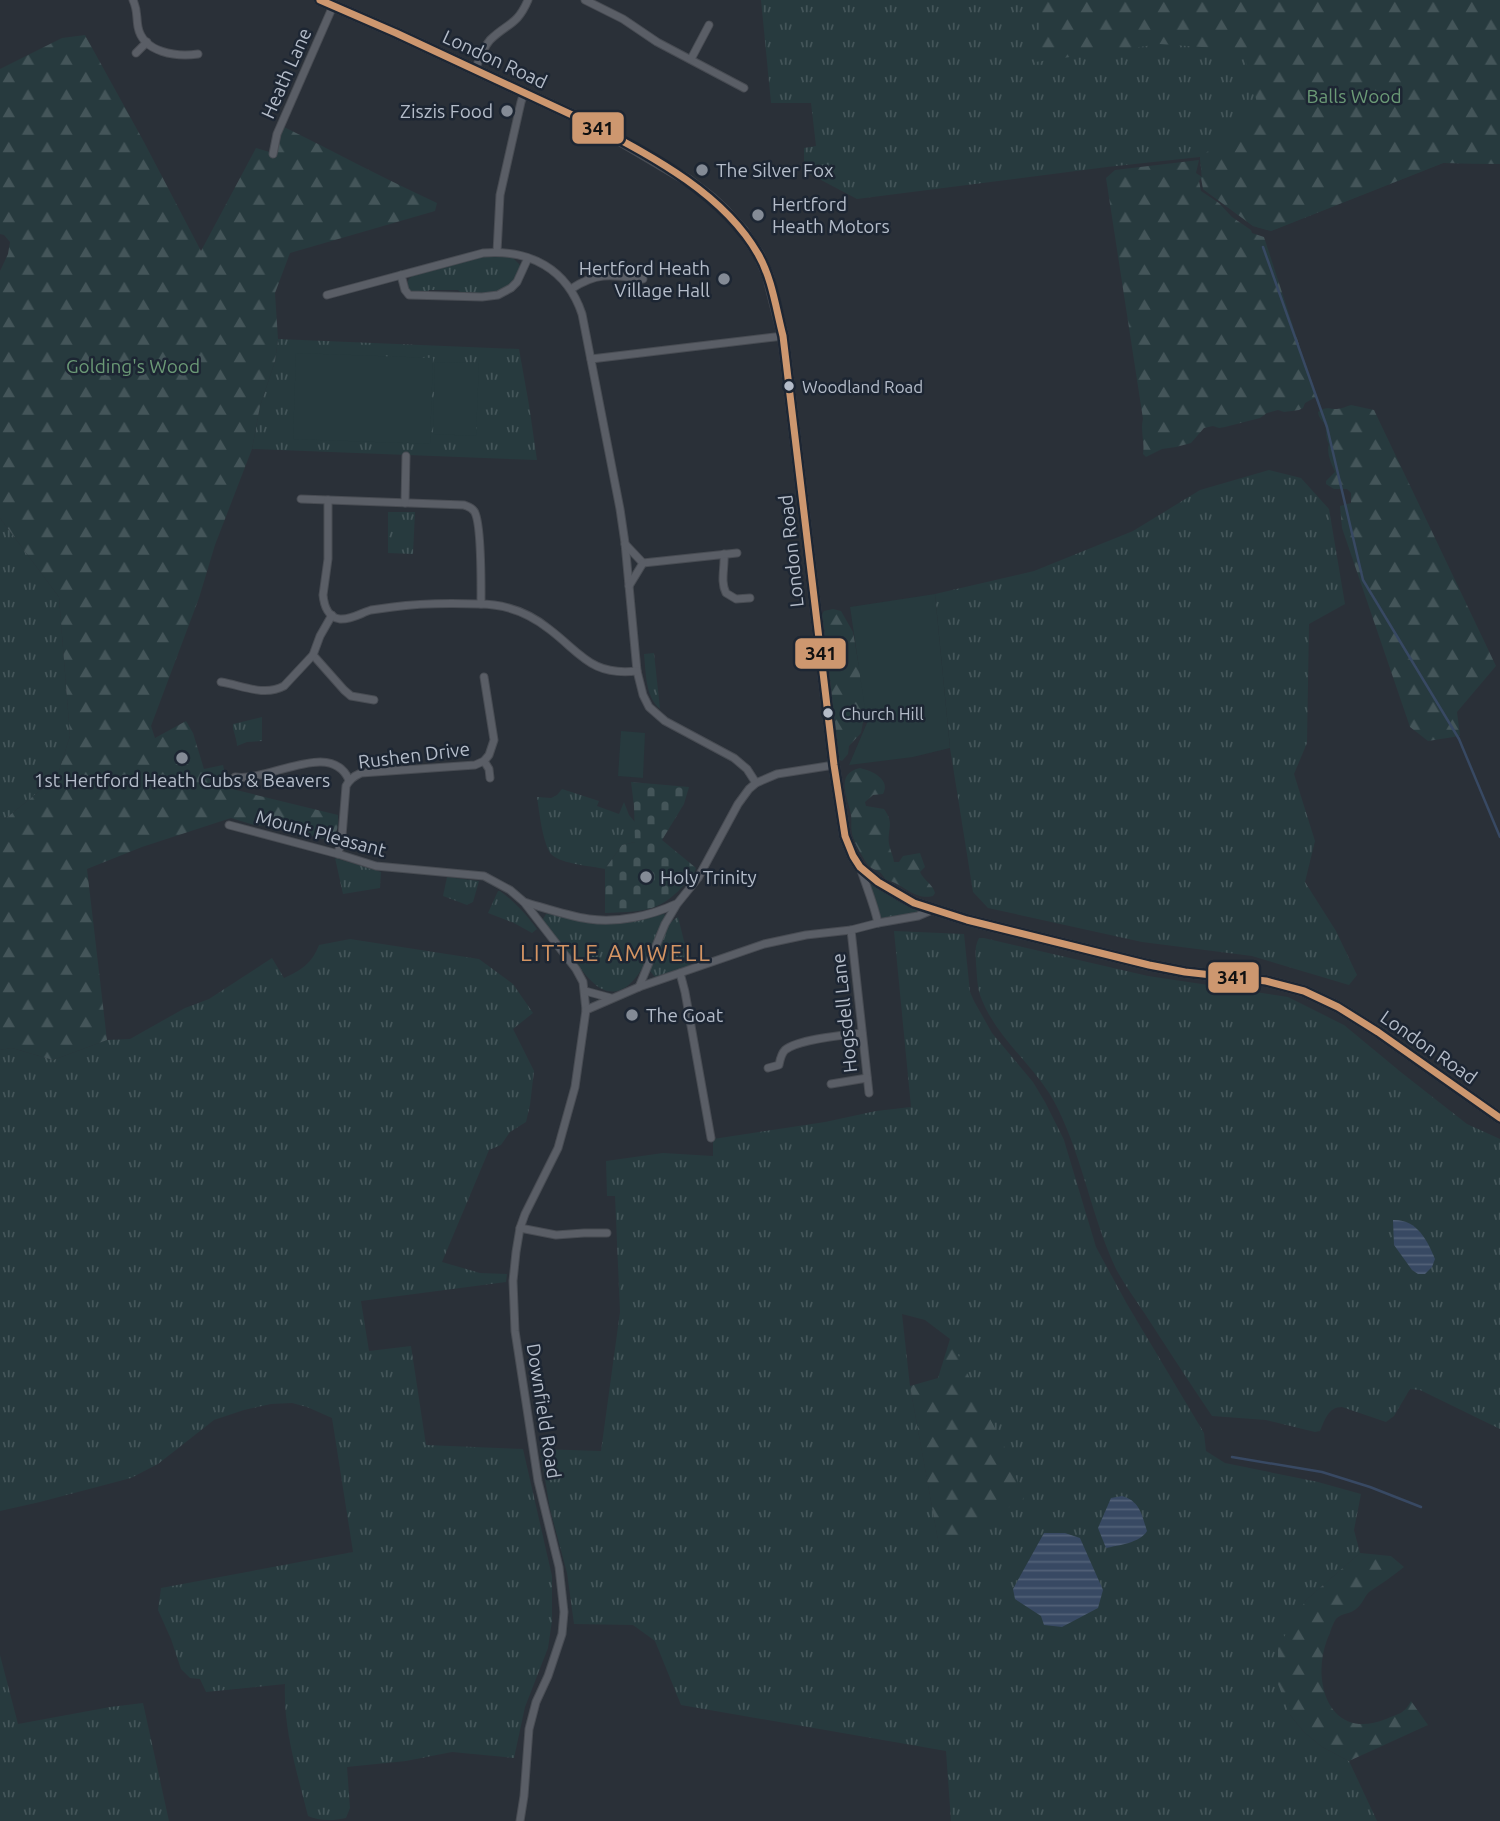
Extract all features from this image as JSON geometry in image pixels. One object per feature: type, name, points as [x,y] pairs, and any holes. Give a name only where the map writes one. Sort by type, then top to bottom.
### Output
[{"type":"main road","name":"London Road","points":[[327,2],[608,132],[689,181],[711,198],[743,232],[759,255],[768,276],[783,336],[834,765],[845,836],[860,867],[896,894],[932,910],[1149,965],[1266,981],[1304,991],[1338,1007],[1378,1032],[1500,1118]]},
{"type":"street","points":[[133,0],[138,11],[139,28],[147,42],[166,53],[186,56],[198,54]]},
{"type":"street","points":[[475,70],[490,40],[518,19],[528,0]]},
{"type":"street","points":[[585,0],[744,88]]},
{"type":"street","name":"Heath Lane","points":[[273,153],[277,134],[327,2]]},
{"type":"street","points":[[691,60],[709,25]]},
{"type":"street","points":[[136,53],[147,42]]},
{"type":"street","points":[[497,252],[500,195],[524,93]]},
{"type":"street","points":[[327,295],[483,253],[497,252],[528,258],[551,269],[565,281],[582,314],[591,359],[625,543],[638,671],[643,695],[652,711],[665,721],[734,758],[747,769],[756,783]]},
{"type":"street","points":[[401,275],[409,295],[491,296],[504,292],[517,282],[528,258]]},
{"type":"street","points":[[571,289],[586,279],[604,275],[643,279]]},
{"type":"street","points":[[591,359],[783,336]]},
{"type":"street","points":[[405,503],[406,456]]},
{"type":"street","points":[[301,499],[464,505],[474,511],[477,517],[481,604]]},
{"type":"street","points":[[328,500],[328,559],[323,595],[326,607],[332,615],[345,619],[372,610],[414,604],[481,604],[506,607],[548,627],[576,653],[596,666],[616,672],[638,671]]},
{"type":"street","points":[[625,543],[643,563]]},
{"type":"street","points":[[643,563],[737,553]]},
{"type":"street","points":[[723,554],[725,566],[722,582],[726,593],[736,599],[750,598]]},
{"type":"street","points":[[629,586],[643,563]]},
{"type":"street","points":[[221,682],[262,691],[278,690],[290,681],[313,655],[332,615]]},
{"type":"street","points":[[313,655],[351,696],[373,700]]},
{"type":"street","name":"Rushen Drive","points":[[338,854],[345,791],[349,780],[361,774],[475,765],[489,755],[494,740],[484,677]]},
{"type":"street","name":"Rushen Drive","points":[[235,777],[246,778],[323,761],[342,768],[349,780]]},
{"type":"street","name":"Rushen Drive","points":[[484,761],[488,766],[490,778]]},
{"type":"street","points":[[639,988],[665,924],[698,878],[749,789],[777,774],[834,765]]},
{"type":"street","name":"Mount Pleasant","points":[[229,825],[376,866],[479,874],[493,879],[524,902],[576,969],[585,991]]},
{"type":"street","points":[[860,867],[878,923]]},
{"type":"street","name":"Mount Pleasant","points":[[524,902],[589,919],[609,920],[654,913],[677,904]]},
{"type":"street","points":[[586,1010],[612,998],[764,944],[806,935],[851,930],[918,916],[932,910]]},
{"type":"street","name":"Hogsdell Lane","points":[[851,930],[869,1093]]},
{"type":"street","points":[[680,973],[711,1138]]},
{"type":"street","points":[[585,991],[612,998]]},
{"type":"street","name":"Downfield Road","points":[[520,1821],[529,1729],[536,1702],[562,1634],[565,1612],[559,1567],[538,1481],[515,1331],[513,1281],[520,1228],[558,1148],[575,1087],[586,1010],[585,991]]},
{"type":"street","points":[[768,1068],[779,1065],[783,1052],[788,1048],[862,1033]]},
{"type":"street","points":[[831,1084],[867,1078]]},
{"type":"street","points":[[520,1228],[556,1235],[607,1233]]},
{"type":"green space","points":[[761,0],[1500,0],[1500,164],[1443,163],[1271,231],[1253,226],[1203,189],[1200,157],[857,199],[804,171],[804,148],[816,146],[811,103],[771,103]]},
{"type":"green space","name":"Balls Wood","points":[[1025,0],[1500,0],[1500,164],[1443,163],[1271,231],[1253,226],[1203,189],[1201,178],[1201,191],[1219,203],[1252,233],[1264,237],[1316,397],[1299,410],[1278,410],[1260,418],[1225,427],[1204,428],[1191,443],[1162,449],[1146,457],[1143,454],[1143,419],[1106,178],[1115,170],[1199,160],[1196,173],[1202,177],[1200,157],[1260,114],[1243,50],[1160,44],[1035,62],[1043,5]]},
{"type":"green space","name":"Golding's Wood","points":[[85,35],[201,251],[256,148],[273,153],[284,127],[437,203],[435,211],[290,253],[275,293],[278,339],[275,361],[260,406],[252,449],[151,726],[155,738],[186,721],[193,733],[204,769],[223,765],[228,788],[338,815],[336,833],[327,840],[231,818],[142,847],[87,869],[107,1040],[53,1060],[12,1048],[0,1050],[0,816],[5,819],[57,777],[70,736],[59,597],[0,518],[0,271],[10,242],[0,234],[0,69],[62,38]]},
{"type":"green space","points":[[492,255],[512,257],[520,265],[514,283],[507,288],[490,293],[429,290],[426,293],[411,292],[408,287],[409,280],[415,274]]},
{"type":"green space","points":[[278,339],[519,349],[537,460],[252,449],[260,406],[275,361]]},
{"type":"green space","points":[[296,353],[433,358],[430,444],[293,439]]},
{"type":"green space","points":[[435,362],[479,363],[476,436],[433,434]]},
{"type":"green space","points":[[1351,405],[1374,410],[1496,666],[1457,712],[1460,736],[1428,741],[1410,727],[1342,528],[1340,506],[1351,503],[1351,493],[1347,489],[1334,489],[1326,484],[1335,472],[1329,455],[1325,425],[1318,412],[1325,408],[1339,409]]},
{"type":"green space","points":[[1269,470],[1301,478],[1329,509],[1345,604],[1309,624],[1307,743],[1294,774],[1315,841],[1305,882],[1336,931],[1357,975],[1349,985],[1252,956],[1142,942],[988,908],[973,892],[950,748],[935,594],[1034,571],[1133,531],[1200,490]]},
{"type":"green space","points":[[388,512],[415,512],[413,554],[388,553]]},
{"type":"green space","points":[[0,518],[59,597],[70,736],[57,777],[5,819],[0,816]]},
{"type":"green space","points":[[935,594],[950,748],[913,757],[849,765],[867,723],[850,607]]},
{"type":"green space","points":[[824,611],[841,611],[853,632],[868,719],[863,722],[861,733],[849,746],[848,754],[842,761],[838,759],[836,752],[827,643],[821,621]]},
{"type":"green space","points":[[654,653],[660,709],[651,698],[646,676],[644,654]]},
{"type":"green space","points":[[262,717],[262,741],[237,746],[233,724]]},
{"type":"green space","points":[[621,731],[645,733],[643,778],[618,776]]},
{"type":"green space","points":[[860,768],[875,774],[885,784],[883,794],[873,795],[865,802],[866,806],[884,809],[887,814],[890,823],[889,844],[894,862],[899,862],[903,856],[920,853],[925,867],[920,872],[934,890],[933,896],[914,894],[886,880],[869,866],[862,856],[852,834],[845,787],[847,775]]},
{"type":"green space","points":[[631,782],[689,787],[684,804],[662,840],[696,868],[691,878],[665,902],[638,911],[605,913],[605,869],[622,845],[635,842]]},
{"type":"green space","points":[[562,789],[599,801],[597,806],[619,814],[624,802],[635,822],[635,842],[622,845],[605,869],[563,861],[549,851],[537,797],[551,798]]},
{"type":"green space","points":[[335,858],[381,872],[380,888],[343,894]]},
{"type":"green space","points":[[447,877],[479,881],[473,902],[467,905],[443,896]]},
{"type":"green space","points":[[871,884],[901,903],[918,910],[917,913],[882,919]]},
{"type":"green space","points":[[498,891],[515,904],[537,929],[532,933],[488,913]]},
{"type":"green space","points":[[546,914],[631,921],[664,914],[665,916],[643,968],[624,988],[613,992],[594,984],[580,969],[546,925],[543,919]]},
{"type":"green space","points":[[678,917],[690,965],[655,977],[650,971],[660,941],[667,927]]},
{"type":"green space","points":[[894,931],[964,934],[970,992],[974,1001],[992,1033],[1033,1082],[1045,1102],[1064,1140],[1096,1247],[1204,1433],[1206,1451],[1225,1463],[1318,1482],[1361,1494],[1354,1530],[1360,1553],[1305,1601],[1290,1715],[1304,1732],[1322,1747],[1349,1761],[1377,1821],[951,1821],[946,1751],[681,1705],[655,1641],[633,1625],[574,1624],[567,1573],[550,1509],[540,1449],[601,1451],[620,1312],[615,1196],[607,1196],[606,1161],[663,1153],[713,1156],[713,1139],[911,1107]],"holes":[[[902,1314],[925,1320],[950,1339],[939,1545],[910,1386]]]},
{"type":"green space","points":[[979,938],[1148,976],[1288,997],[1344,1025],[1467,1124],[1500,1139],[1500,1429],[1420,1390],[1410,1389],[1394,1416],[1386,1422],[1342,1407],[1333,1409],[1320,1431],[1315,1432],[1266,1420],[1212,1416],[1116,1269],[1100,1230],[1067,1128],[1050,1094],[1006,1040],[987,1011],[977,980],[976,944]]},
{"type":"green space","points":[[350,939],[479,959],[513,984],[533,1013],[513,1029],[534,1071],[526,1122],[510,1132],[501,1145],[489,1150],[442,1262],[480,1273],[507,1274],[506,1282],[361,1301],[369,1351],[411,1346],[426,1445],[523,1449],[552,1576],[552,1621],[548,1648],[525,1707],[514,1758],[452,1752],[406,1761],[347,1767],[350,1808],[346,1818],[326,1820],[308,1816],[288,1734],[285,1684],[206,1692],[200,1679],[190,1678],[181,1669],[158,1610],[161,1588],[353,1552],[332,1418],[292,1403],[244,1410],[214,1420],[158,1464],[131,1478],[0,1511],[0,1050],[12,1048],[53,1060],[107,1040],[130,1039],[185,1008],[209,999],[272,958],[284,978],[306,965],[319,945]]},
{"type":"green space","points":[[950,1339],[1005,1448],[1024,1499],[939,1546],[910,1386],[938,1378]]},
{"type":"green space","points":[[1360,1553],[1391,1556],[1404,1567],[1369,1592],[1354,1611],[1339,1616],[1335,1621],[1324,1650],[1322,1668],[1328,1701],[1337,1714],[1349,1722],[1366,1724],[1401,1713],[1411,1701],[1428,1725],[1349,1761],[1322,1747],[1304,1732],[1290,1715],[1278,1684],[1278,1647],[1306,1600]]},
{"type":"green space","points":[[0,1655],[18,1724],[143,1703],[169,1821],[0,1821]]},
{"type":"water","points":[[1393,1220],[1409,1223],[1425,1238],[1435,1259],[1425,1274],[1412,1270],[1394,1245]]},
{"type":"water","points":[[1122,1496],[1137,1505],[1147,1531],[1134,1541],[1106,1548],[1098,1528],[1111,1498]]},
{"type":"water","points":[[1044,1533],[1065,1533],[1080,1538],[1103,1590],[1098,1608],[1062,1627],[1044,1625],[1041,1616],[1015,1599],[1013,1589]]},
{"type":"waterway","points":[[1263,247],[1327,427],[1363,580],[1459,739],[1500,837]]},
{"type":"waterway","points":[[1232,1457],[1322,1472],[1421,1507]]},
{"type":"transit line","name":"341","points":[[320,0],[585,121],[633,147],[704,193],[743,232],[758,254],[770,283],[783,336],[834,765],[845,836],[860,867],[878,882],[914,903],[967,920],[1149,965],[1266,981],[1304,991],[1338,1007],[1378,1032],[1500,1118]]},
{"type":"place","name":"Ziszis Food","points":[[507,111]]},
{"type":"place","name":"The Silver Fox","points":[[702,170]]},
{"type":"place","name":"Hertford Heath Motors","points":[[758,215]]},
{"type":"place","name":"Hertford Heath Village Hall","points":[[724,279]]},
{"type":"place","name":"Woodland Road","points":[[789,386]]},
{"type":"place","name":"Church Hill","points":[[828,713]]},
{"type":"place","name":"1st Hertford Heath Cubs & Beavers","points":[[182,758]]},
{"type":"place","name":"Holy Trinity","points":[[646,877]]},
{"type":"place","name":"The Goat","points":[[632,1015]]},
{"type":"district","name":"LITTLE AMWELL","points":[[616,952]]}]
